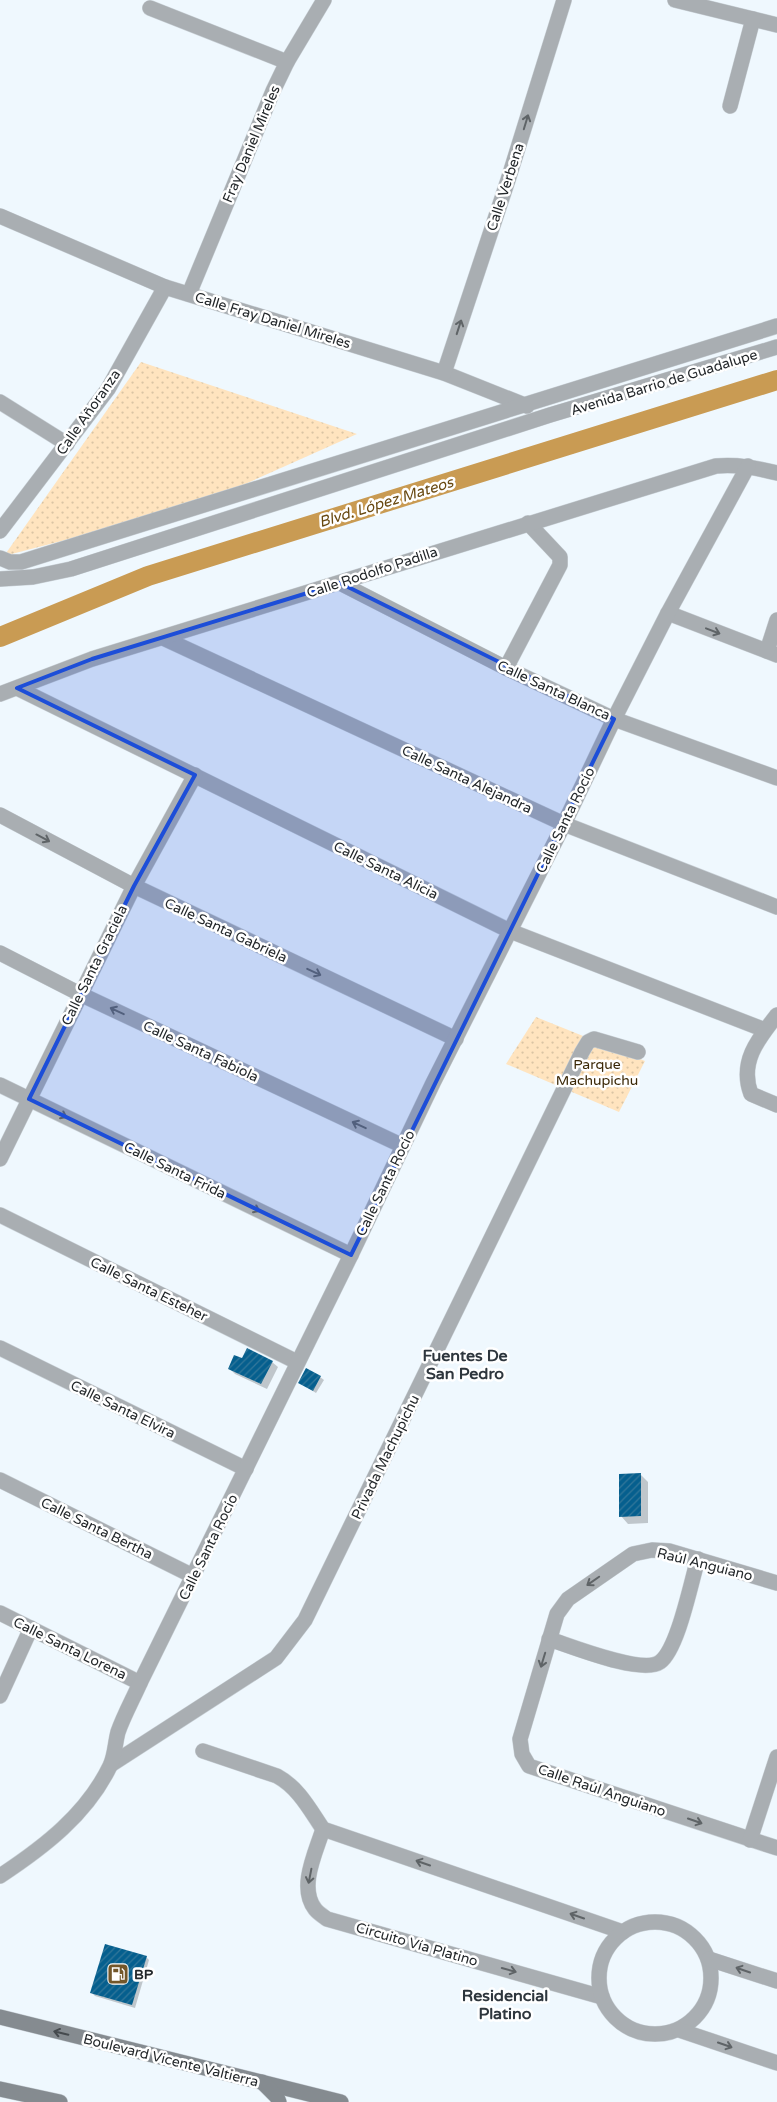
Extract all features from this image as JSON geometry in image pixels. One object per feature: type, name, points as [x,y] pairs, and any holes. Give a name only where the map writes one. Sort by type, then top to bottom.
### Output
[{"type":"main road","name":"Boulevard Vicente Valtierra","points":[[0,2017],[341,2102]]},
{"type":"main road","points":[[261,2081],[277,2097],[279,2102]]},
{"type":"main road","points":[[0,2089],[60,2102]]},
{"type":"street","name":"Fray Daniel Mireles","points":[[189,294],[255,132],[287,62],[324,0]]},
{"type":"street","name":"Calle Verbena","points":[[444,373],[508,180],[564,0]]},
{"type":"street","points":[[675,0],[777,25]]},
{"type":"street","points":[[150,8],[287,62]]},
{"type":"street","points":[[730,106],[753,19]]},
{"type":"street","name":"Calle Fray Daniel Mireles","points":[[0,216],[165,287],[444,373],[550,416]]},
{"type":"street","name":"Calle Añoranza","points":[[0,531],[108,389],[165,287]]},
{"type":"street","points":[[0,558],[10,562],[20,562],[777,326]]},
{"type":"street","name":"Avenida Barrio de Guadalupe","points":[[0,579],[33,577],[71,569],[550,416],[777,347]]},
{"type":"street","points":[[0,402],[67,444]]},
{"type":"street","name":"Calle Rodolfo Padilla","points":[[0,694],[92,659],[528,523],[716,466],[732,464],[748,466]]},
{"type":"street","points":[[748,466],[777,474]]},
{"type":"street","name":"Calle Santa Rocío","points":[[0,1876],[28,1858],[65,1827],[92,1797],[112,1764],[118,1732],[140,1683],[297,1362],[564,824],[614,719],[748,466]]},
{"type":"street","points":[[506,668],[560,565],[560,557],[528,523]]},
{"type":"street","name":"Calle Santa Blanca","points":[[340,583],[506,668],[614,719],[777,778]]},
{"type":"street","points":[[668,614],[772,653],[777,620]]},
{"type":"street","name":"Calle Santa Alejandra","points":[[163,638],[564,824],[777,907]]},
{"type":"street","name":"Calle Santa Alicia","points":[[17,688],[510,931],[765,1030]]},
{"type":"street","name":"Calle Santa Graciela","points":[[0,1159],[134,886],[195,775]]},
{"type":"street","name":"Calle Santa Gabriela","points":[[0,815],[134,886],[456,1039]]},
{"type":"street","name":"Calle Santa Fabiola","points":[[0,953],[80,994],[403,1146]]},
{"type":"street","points":[[773,1104],[751,1094],[746,1082],[748,1064],[754,1045],[777,1015]]},
{"type":"street","name":"Privada Machupichu","points":[[112,1764],[276,1658],[291,1640],[305,1620],[582,1052],[588,1042],[594,1039],[638,1052]]},
{"type":"street","name":"Calle Santa Frida","points":[[0,1085],[351,1255]]},
{"type":"street","name":"Calle Santa Esteher","points":[[0,1215],[297,1362]]},
{"type":"street","name":"Calle Santa Elvira","points":[[0,1348],[246,1469]]},
{"type":"street","name":"Calle Santa Bertha","points":[[0,1480],[194,1576]]},
{"type":"street","name":"Raúl Anguiano","points":[[634,1554],[652,1550],[669,1552],[777,1583]]},
{"type":"street","name":"Calle Raúl Anguiano","points":[[634,1554],[568,1599],[557,1614],[520,1739],[522,1754],[529,1766],[777,1848]]},
{"type":"street","points":[[550,1639],[635,1666],[652,1666],[659,1663],[666,1656],[674,1642],[698,1559]]},
{"type":"street","name":"Calle Santa Lorena","points":[[0,1613],[140,1683]]},
{"type":"street","points":[[0,1696],[30,1628]]},
{"type":"street","points":[[202,1751],[277,1776],[288,1782],[323,1829],[623,1932]]},
{"type":"street","points":[[750,1840],[777,1758]]},
{"type":"street","name":"Circuito Vía Platino","points":[[323,1829],[309,1875],[308,1887],[310,1900],[315,1910],[327,1919],[602,1996]]},
{"type":"street","points":[[656,1922],[673,1924],[688,1932],[701,1944],[709,1958],[712,1975],[710,1992],[704,2007],[693,2020],[679,2030],[664,2034],[648,2034],[633,2030],[620,2022],[609,2010],[602,1996],[599,1975],[604,1954],[612,1942],[623,1932],[639,1924],[656,1922]]},
{"type":"street","points":[[709,1958],[777,1981]]},
{"type":"street","points":[[679,2030],[777,2063]]},
{"type":"highlighted area","points":[[340,583],[614,719],[351,1255],[29,1099],[134,886],[195,775],[17,688],[92,659]]},
{"type":"green space","points":[[141,362],[357,434],[196,506],[4,556]]},
{"type":"green space","name":"Parque Machupichu","points":[[536,1017],[645,1061],[619,1112],[506,1064]]},
{"type":"building","points":[[247,1348],[273,1361],[261,1384],[228,1369],[234,1355],[242,1358]]},
{"type":"building","points":[[306,1368],[321,1376],[313,1391],[298,1383]]},
{"type":"building","points":[[641,1473],[641,1516],[619,1517],[619,1474]]},
{"type":"building","name":"BP","points":[[105,1944],[147,1956],[132,2005],[90,1993]]},
{"type":"waterway","name":"Blvd. López Mateos","points":[[0,637],[148,576],[777,380]]},
{"type":"place","name":"BP","points":[[118,1974]]},
{"type":"district","name":"Fuentes De San Pedro","points":[[465,1364]]},
{"type":"district","name":"Residencial Platino","points":[[505,2004]]}]
